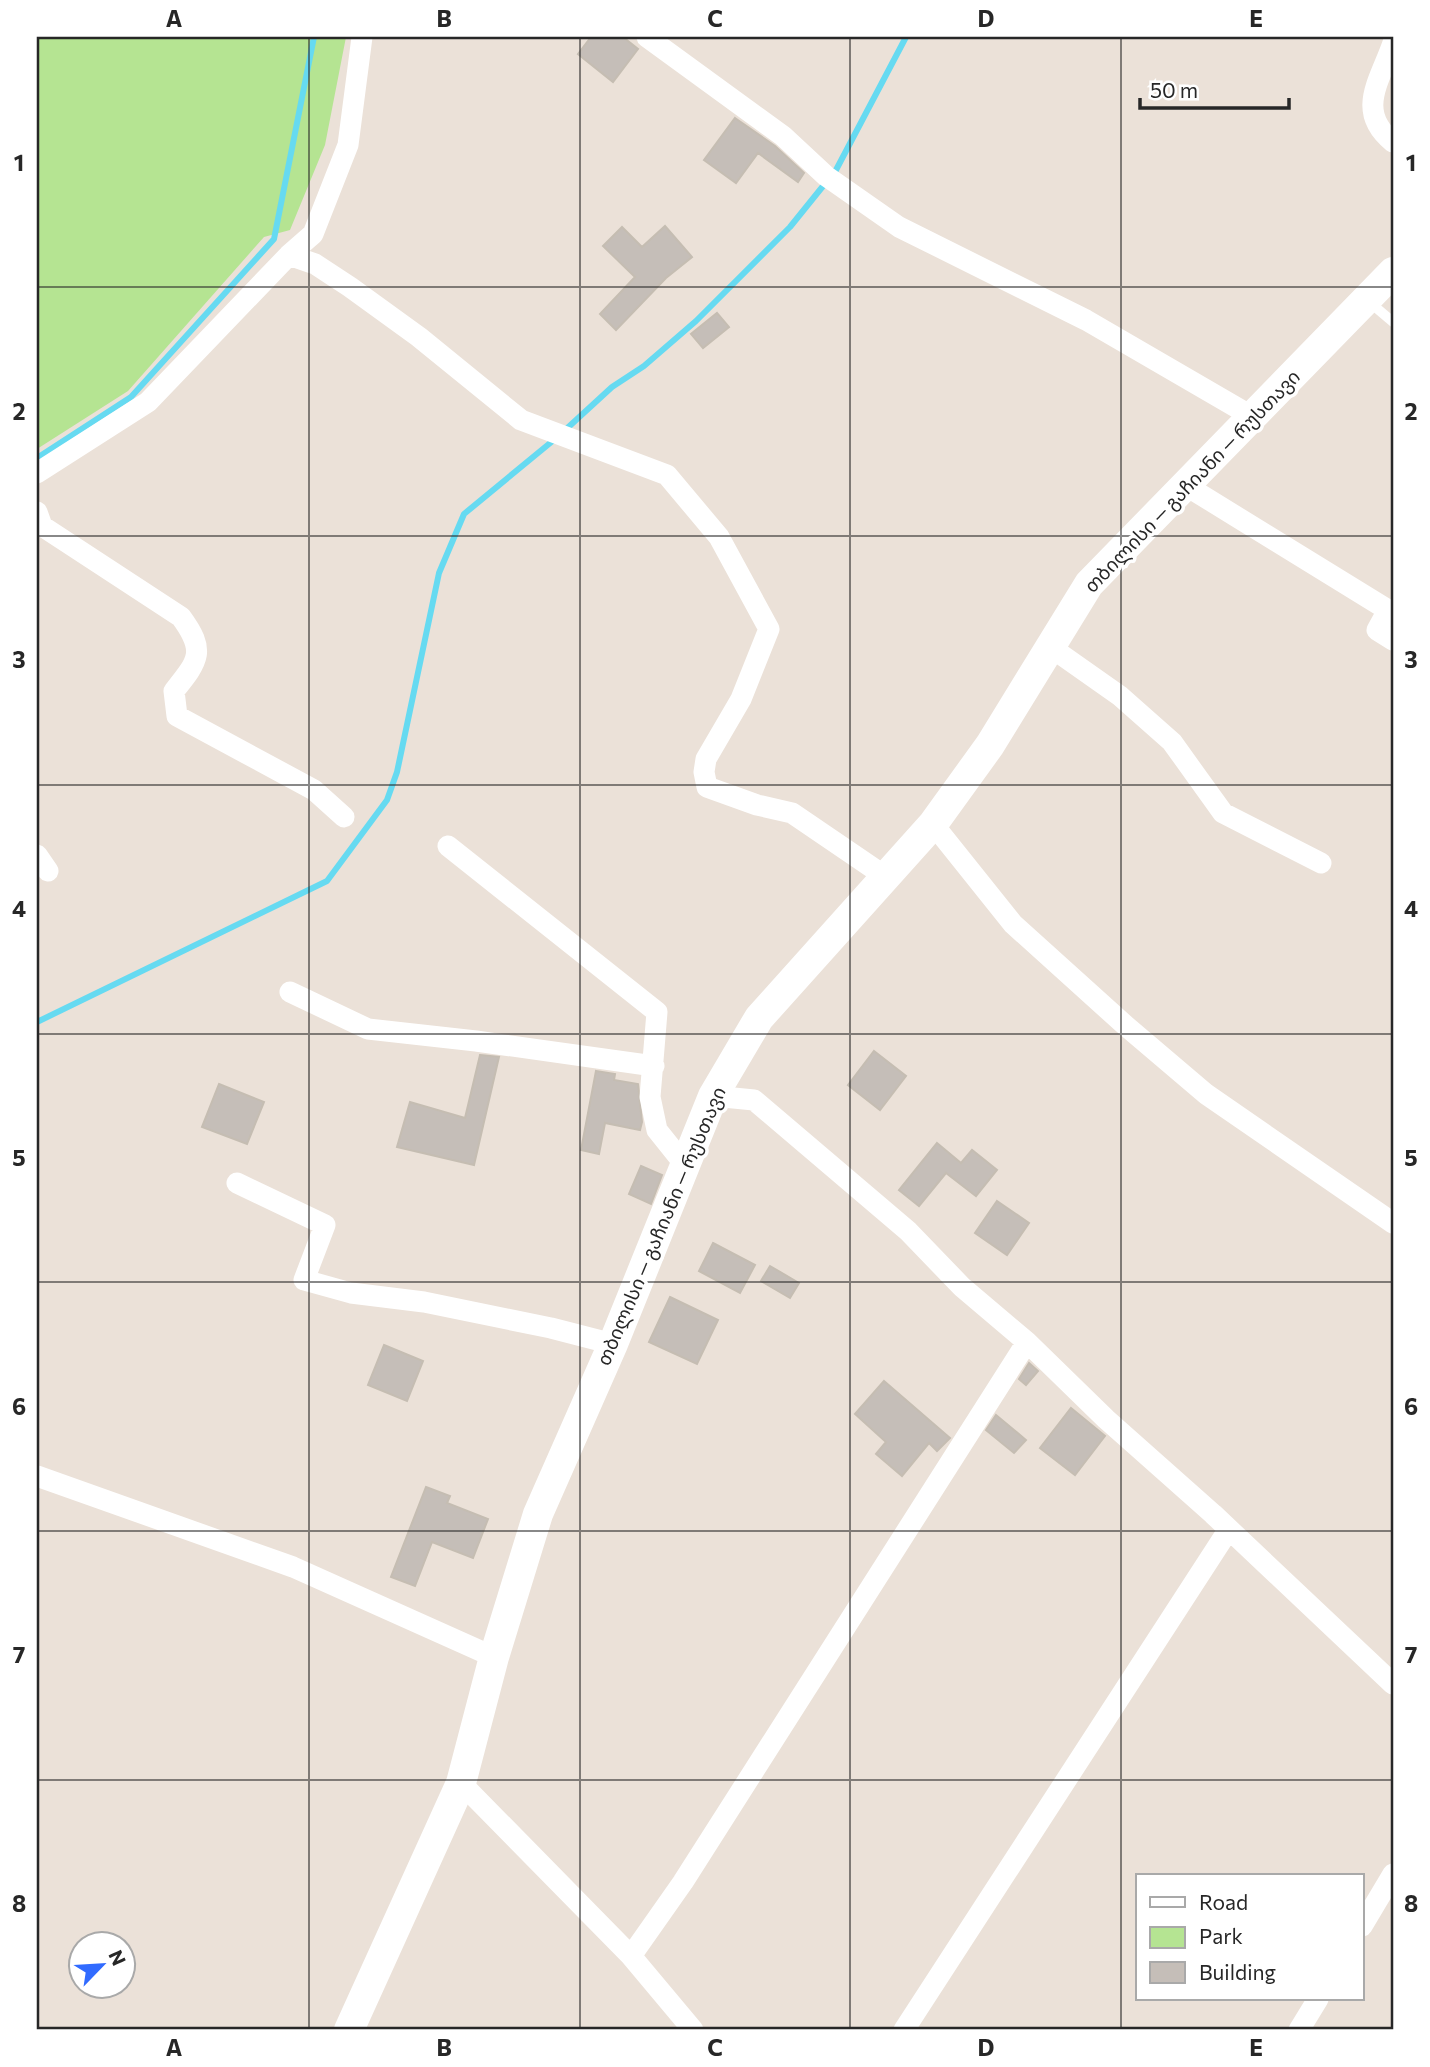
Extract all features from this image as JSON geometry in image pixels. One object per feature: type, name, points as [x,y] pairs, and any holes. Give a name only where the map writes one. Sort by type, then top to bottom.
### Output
[{"type":"main road","name":"თბილისი — გაჩიანი — რუსთავი","points":[[343,2030],[356,2018],[461,1783],[494,1657],[538,1514],[613,1344],[713,1096],[759,1018],[933,824],[990,746],[1088,584],[1393,272]]},
{"type":"street","points":[[37,473],[148,402],[289,255],[313,234],[348,145],[362,37]]},
{"type":"street","points":[[648,37],[783,136],[826,176],[900,227],[1086,320],[1253,417]]},
{"type":"street","points":[[1393,43],[1371,100],[1377,129],[1393,142]]},
{"type":"street","points":[[289,255],[315,264],[350,287],[419,337],[521,420],[667,475],[719,537],[769,629],[741,699],[706,759],[704,772],[707,787],[757,805],[792,813],[886,877]]},
{"type":"street","points":[[1185,485],[1388,610],[1377,630],[1393,640]]},
{"type":"street","points":[[37,512],[42,526],[181,617],[197,639],[196,663],[174,691],[177,716],[314,790],[344,817]]},
{"type":"street","points":[[1049,646],[1120,696],[1172,742],[1223,813],[1321,863]]},
{"type":"street","points":[[933,824],[1013,924],[1126,1026],[1206,1094],[1393,1223]]},
{"type":"street","points":[[448,846],[657,1012],[650,1097],[657,1130],[685,1166]]},
{"type":"street","points":[[290,992],[368,1029],[654,1066]]},
{"type":"street","points":[[713,1096],[754,1100],[908,1231],[962,1287],[1027,1342],[1106,1419],[1229,1529],[1393,1684]]},
{"type":"street","points":[[237,1183],[325,1225],[304,1280],[351,1293],[424,1302],[551,1328],[613,1344]]},
{"type":"street","points":[[631,1956],[683,1882],[1027,1342]]},
{"type":"street","points":[[37,1476],[293,1567],[494,1657]]},
{"type":"street","points":[[904,2030],[1229,1529]]},
{"type":"street","points":[[461,1783],[631,1956],[693,2030]]},
{"type":"street","points":[[1364,1923],[1393,1874]]},
{"type":"street","points":[[1299,2030],[1317,2000]]},
{"type":"lane","points":[[1367,300],[1393,322]]},
{"type":"green space","points":[[37,37],[346,37],[325,145],[290,230],[264,237],[128,391],[37,449]]},
{"type":"building","points":[[591,37],[623,37],[638,49],[613,82],[578,54]]},
{"type":"building","points":[[735,118],[775,146],[804,173],[798,182],[758,153],[736,183],[704,160]]},
{"type":"building","points":[[665,226],[692,257],[666,278],[616,330],[600,314],[635,277],[603,246],[622,227],[642,247]]},
{"type":"building","points":[[717,313],[729,327],[703,348],[691,334]]},
{"type":"building","points":[[874,1051],[906,1076],[880,1110],[848,1085]]},
{"type":"building","points":[[480,1055],[499,1057],[474,1165],[397,1147],[410,1102],[465,1118]]},
{"type":"building","points":[[596,1071],[615,1074],[614,1080],[638,1084],[642,1122],[640,1130],[605,1123],[599,1154],[581,1150]]},
{"type":"building","points":[[219,1084],[264,1102],[247,1144],[202,1127]]},
{"type":"building","points":[[937,1143],[961,1163],[972,1150],[997,1170],[976,1196],[946,1173],[919,1206],[899,1190]]},
{"type":"building","points":[[641,1166],[662,1175],[651,1204],[629,1194]]},
{"type":"building","points":[[997,1201],[1029,1223],[1007,1255],[975,1233]]},
{"type":"building","points":[[713,1243],[755,1265],[740,1293],[699,1271]]},
{"type":"building","points":[[770,1266],[799,1283],[790,1298],[761,1281]]},
{"type":"building","points":[[670,1297],[718,1320],[697,1364],[649,1342]]},
{"type":"building","points":[[384,1345],[423,1361],[407,1401],[368,1385]]},
{"type":"building","points":[[1029,1363],[1038,1371],[1026,1385],[1019,1379]]},
{"type":"building","points":[[884,1381],[950,1438],[937,1451],[929,1443],[902,1476],[876,1454],[886,1442],[855,1414]]},
{"type":"building","points":[[1071,1408],[1105,1436],[1075,1475],[1040,1448]]},
{"type":"building","points":[[996,1415],[1026,1440],[1014,1453],[986,1430]]},
{"type":"building","points":[[426,1487],[450,1496],[447,1503],[488,1519],[473,1558],[432,1542],[415,1586],[391,1577]]},
{"type":"waterway","points":[[37,458],[131,397],[274,239],[314,37]]},
{"type":"waterway","points":[[563,432],[612,387],[644,366],[696,321],[790,227],[836,170],[906,37]]},
{"type":"waterway","points":[[37,1022],[327,881],[387,800],[397,772],[439,573],[464,514],[555,439]]}]
